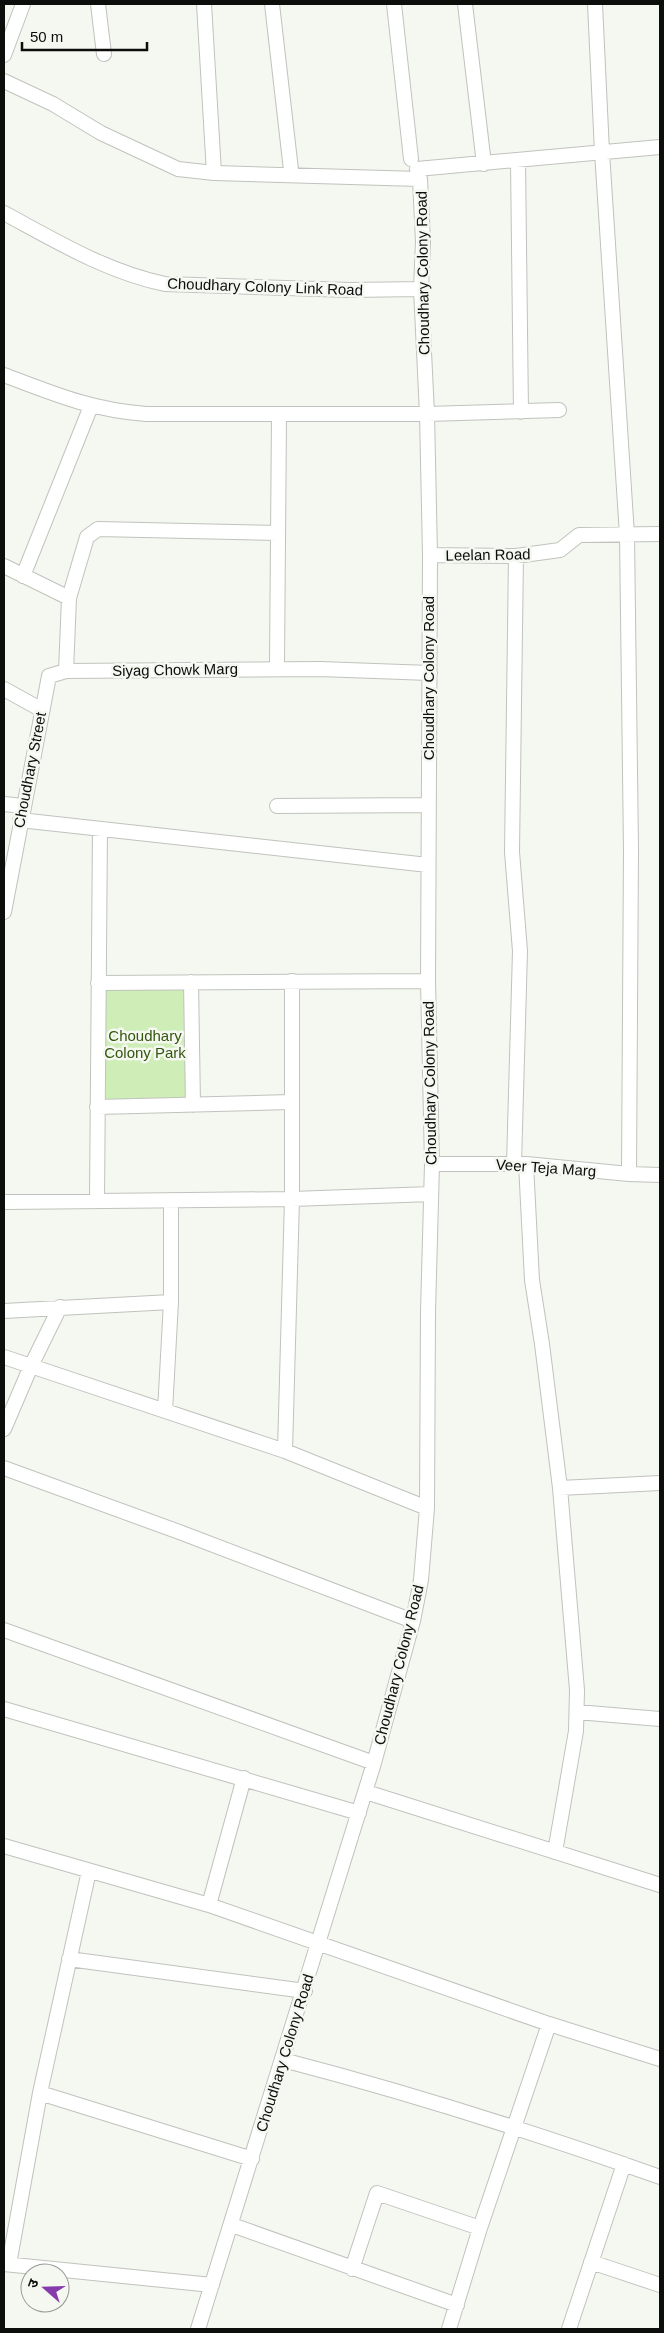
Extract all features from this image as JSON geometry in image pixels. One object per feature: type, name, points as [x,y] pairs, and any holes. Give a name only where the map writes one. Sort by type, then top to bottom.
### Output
[{"type":"street","points":[[4,55],[23,4]]},
{"type":"street","points":[[98,4],[104,54]]},
{"type":"street","points":[[4,82],[53,104],[101,132],[178,169],[214,173],[204,4]]},
{"type":"street","points":[[272,4],[291,170]]},
{"type":"street","points":[[394,4],[414,164],[518,162],[660,147]]},
{"type":"street","points":[[465,4],[484,164]]},
{"type":"street","points":[[595,4],[602,152],[627,535],[631,850],[629,1174]]},
{"type":"street","points":[[518,162],[521,412]]},
{"type":"street","name":"Choudhary Colony Road","points":[[198,2329],[366,1792],[413,1621],[421,1580],[427,1508],[428,1312],[432,1164],[428,981],[430,555],[427,414],[421,289],[423,242],[420,179],[214,173]]},
{"type":"street","name":"Choudhary Colony Link Road","points":[[4,213],[112,269],[138,279],[165,284],[340,290],[421,289]]},
{"type":"street","points":[[4,375],[91,406],[114,411],[146,414],[427,414],[558,410]]},
{"type":"street","points":[[23,576],[91,406]]},
{"type":"street","points":[[277,664],[278,414]]},
{"type":"street","points":[[66,670],[70,598],[87,537],[98,529],[278,533]]},
{"type":"street","name":"Leelan Road","points":[[430,555],[516,556],[560,550],[579,535],[660,534]]},
{"type":"street","points":[[516,556],[512,852],[520,952],[520,1164],[532,1280],[560,1488],[577,1690],[576,1731],[556,1852]]},
{"type":"street","points":[[4,566],[70,598]]},
{"type":"street","name":"Siyag Chowk Marg","points":[[66,670],[320,669],[430,673]]},
{"type":"street","name":"Choudhary Street","points":[[4,912],[49,676],[66,670]]},
{"type":"street","points":[[4,689],[42,710]]},
{"type":"street","points":[[4,804],[22,813],[100,829],[428,864]]},
{"type":"street","points":[[277,806],[429,805]]},
{"type":"street","points":[[96,1201],[100,829]]},
{"type":"street","points":[[285,1451],[292,1199],[292,981]]},
{"type":"street","points":[[98,982],[428,981]]},
{"type":"street","points":[[192,982],[193,1105]]},
{"type":"street","points":[[97,1107],[292,1102]]},
{"type":"street","name":"Veer Teja Marg","points":[[432,1164],[520,1164],[660,1175]]},
{"type":"street","points":[[4,1202],[292,1199],[431,1194]]},
{"type":"street","points":[[165,1411],[171,1302],[171,1200]]},
{"type":"street","points":[[4,1311],[171,1302]]},
{"type":"street","points":[[4,1428],[31,1366],[60,1307]]},
{"type":"street","points":[[4,1357],[285,1451],[427,1508]]},
{"type":"street","points":[[4,1468],[413,1621]]},
{"type":"street","points":[[560,1488],[660,1482]]},
{"type":"street","points":[[4,1630],[374,1763]]},
{"type":"street","points":[[4,1710],[244,1778],[359,1813]]},
{"type":"street","points":[[577,1712],[660,1719]]},
{"type":"street","points":[[209,1905],[244,1778]]},
{"type":"street","points":[[366,1792],[660,1885]]},
{"type":"street","points":[[4,1846],[209,1905],[549,2024],[660,2059]]},
{"type":"street","points":[[89,1871],[40,2093],[7,2264],[212,2285]]},
{"type":"street","points":[[69,1959],[304,1991]]},
{"type":"street","points":[[449,2329],[480,2228],[549,2024]]},
{"type":"street","points":[[283,2060],[358,2080],[514,2128],[660,2177]]},
{"type":"street","points":[[40,2093],[252,2159]]},
{"type":"street","points":[[569,2329],[624,2164]]},
{"type":"street","points":[[352,2268],[377,2193],[480,2228]]},
{"type":"street","points":[[232,2225],[456,2305]]},
{"type":"street","points":[[591,2262],[660,2285]]},
{"type":"green space","name":"Choudhary Colony Park","points":[[187,987],[185,1099],[106,1102],[103,989]]}]
